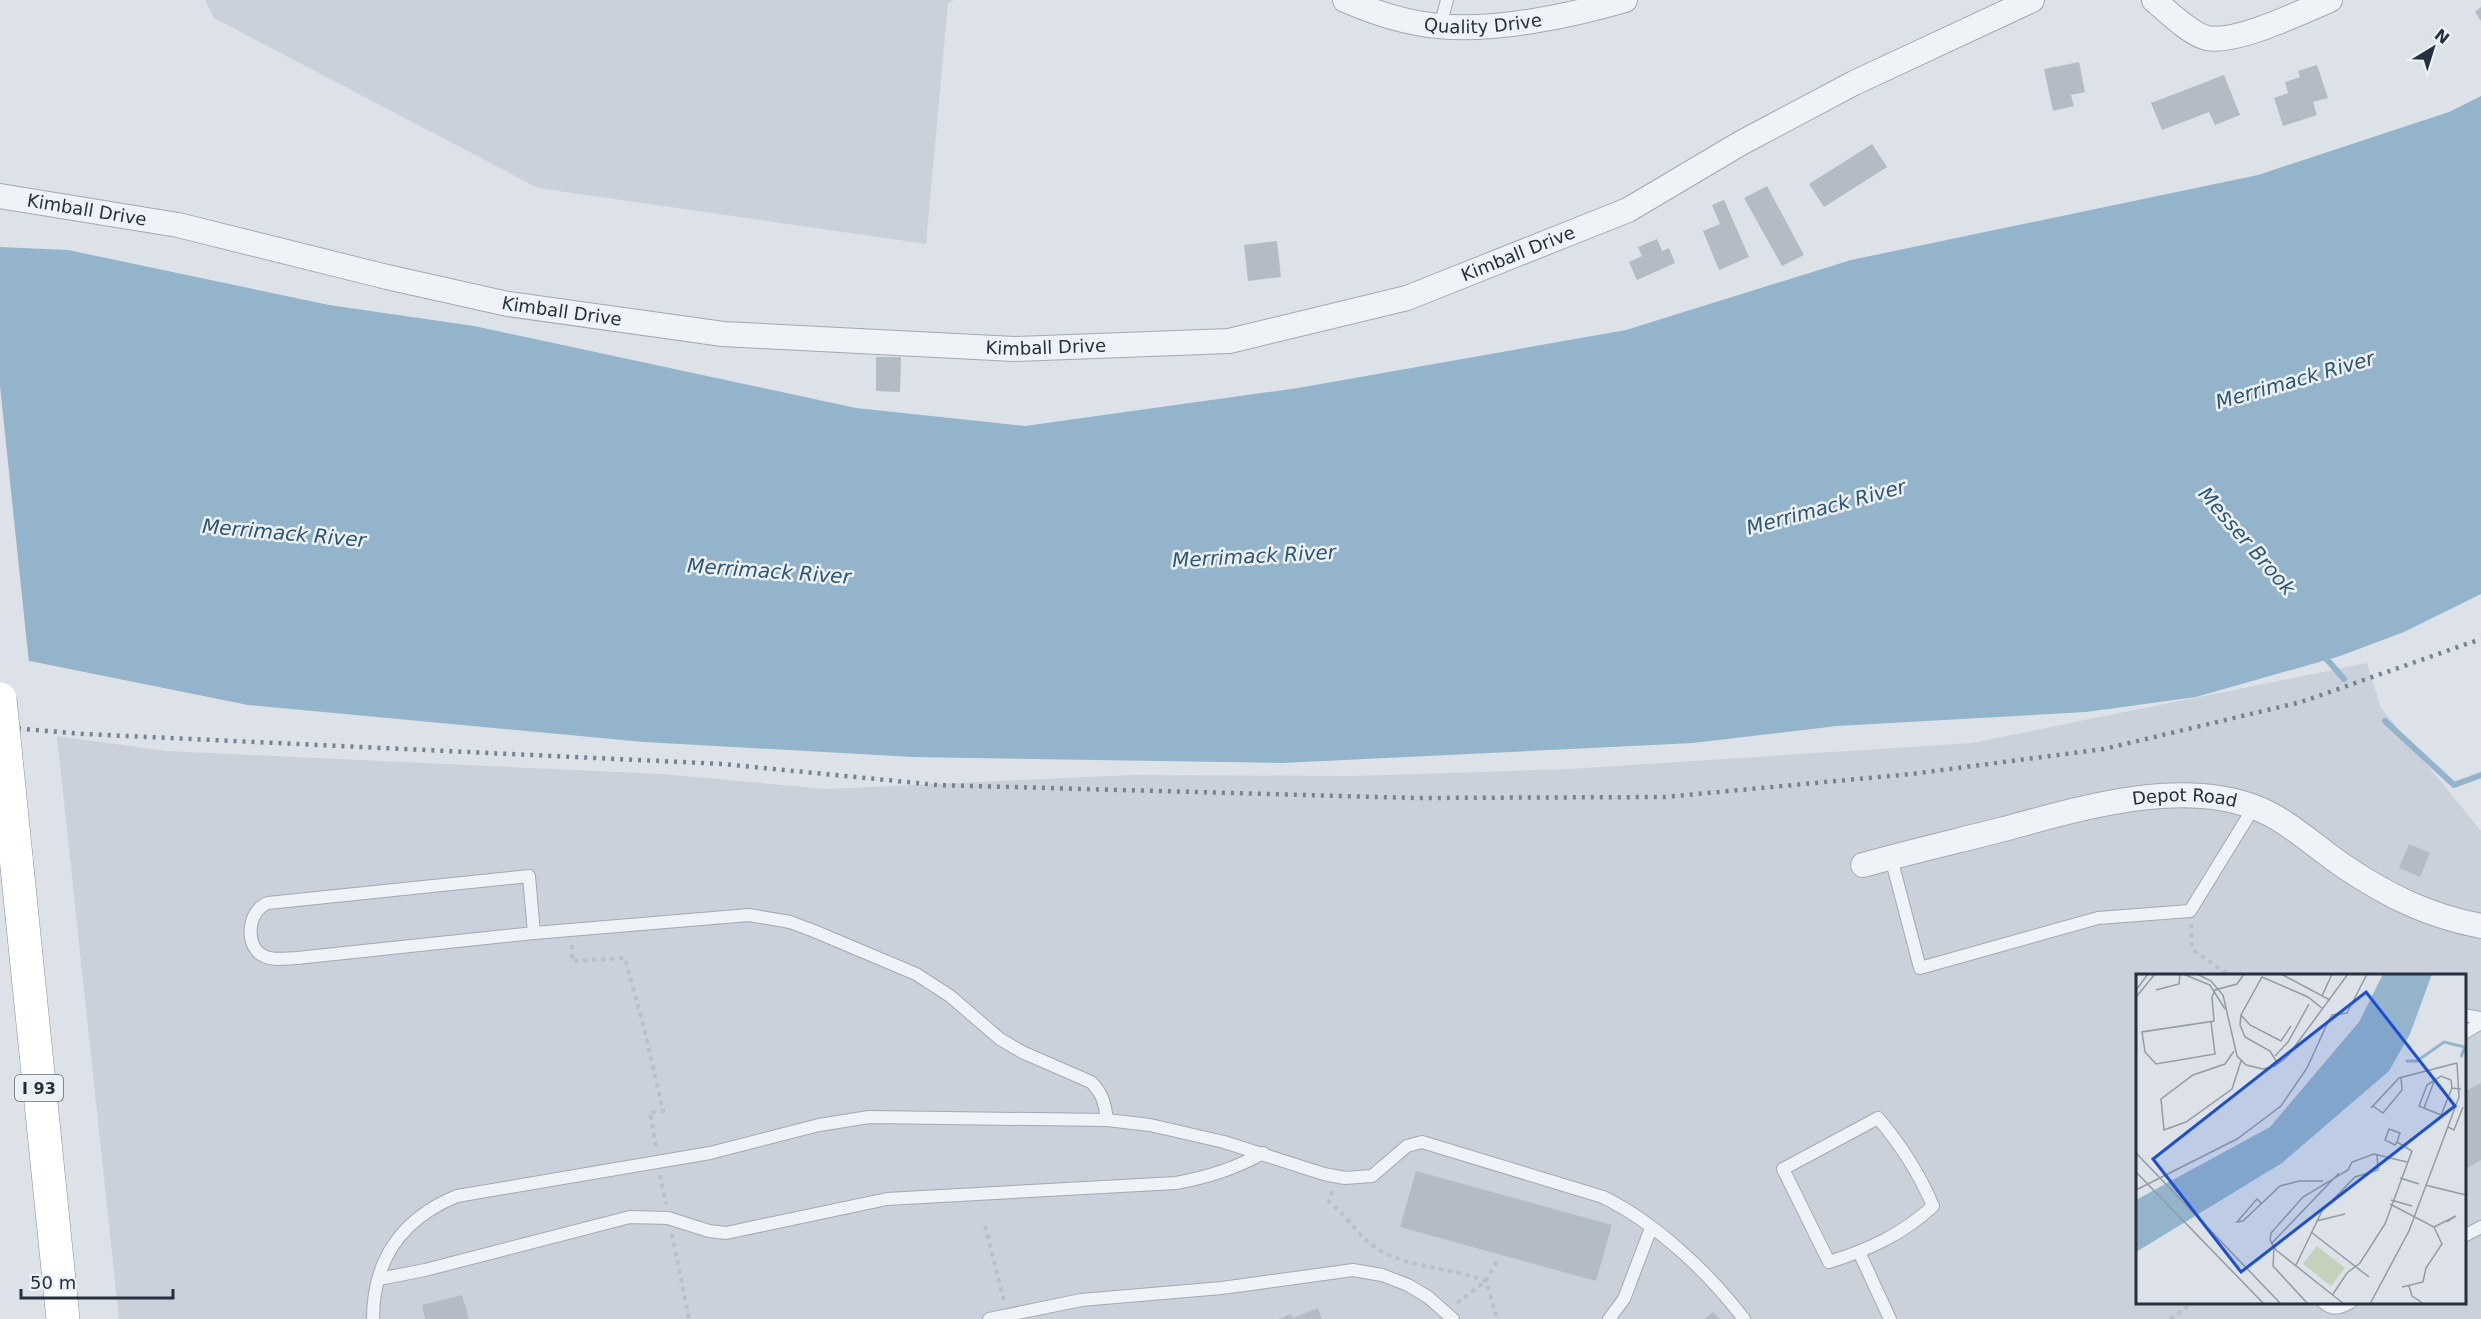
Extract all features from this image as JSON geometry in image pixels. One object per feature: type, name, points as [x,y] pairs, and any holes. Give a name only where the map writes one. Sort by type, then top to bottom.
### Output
[{"type":"highway","name":"I 93","points":[[0,699],[63,1319]]},
{"type":"street","name":"Quality Drive","points":[[1345,0],[1372,12],[1440,27],[1541,20],[1625,0]]},
{"type":"street","name":"Kimball Drive","points":[[0,196],[178,225],[387,277],[508,304],[723,334],[1014,349],[1229,341],[1407,298],[1628,210],[1741,143],[1854,83],[2032,0]]},
{"type":"street","points":[[2154,0],[2178,21],[2205,38],[2224,39],[2330,0]]},
{"type":"street","name":"Depot Road","points":[[1863,865],[2060,814],[2146,797],[2205,797],[2254,807],[2290,827],[2345,867],[2406,904],[2439,916],[2481,926]]},
{"type":"lane","points":[[1440,27],[1447,0]]},
{"type":"lane","points":[[1891,858],[1920,968],[2098,918],[2190,912],[2254,807]]},
{"type":"lane","points":[[534,933],[529,876],[268,903],[260,906],[252,917],[251,931],[254,944],[260,954],[266,958],[297,958],[534,933],[748,915],[790,922],[916,974],[950,996],[1000,1039],[1092,1082],[1100,1090],[1104,1100],[1107,1120]]},
{"type":"lane","points":[[2466,1015],[2481,1018]]},
{"type":"lane","points":[[2466,1032],[2481,1023]]},
{"type":"lane","points":[[373,1319],[373,1302],[390,1249],[410,1224],[441,1202],[477,1191],[710,1152],[819,1125],[869,1117],[1107,1120],[1187,1132],[1337,1176],[1362,1178],[1372,1176],[1407,1146],[1422,1142],[1603,1197],[1626,1208],[1698,1268],[1744,1319]]},
{"type":"lane","points":[[1878,1118],[1900,1143],[1924,1184],[1933,1206],[1915,1223],[1859,1252],[1829,1262],[1783,1169],[1878,1118]]},
{"type":"lane","points":[[379,1279],[425,1270],[630,1217],[668,1218],[709,1231],[742,1232],[887,1199],[1176,1183],[1210,1177],[1239,1166],[1263,1153]]},
{"type":"lane","points":[[2466,1235],[2481,1227]]},
{"type":"lane","points":[[1609,1319],[1624,1299],[1651,1228]]},
{"type":"lane","points":[[1859,1252],[1890,1319]]},
{"type":"lane","points":[[989,1319],[1081,1300],[1222,1288],[1353,1270],[1382,1275],[1408,1285],[1428,1297],[1450,1316]]},
{"type":"lane","points":[[2325,1304],[2330,1308],[2339,1308],[2347,1304]]},
{"type":"path","points":[[2190,912],[2192,949],[2229,974]]},
{"type":"path","points":[[572,945],[572,961],[625,958],[663,1111],[650,1112],[655,1140]]},
{"type":"path","points":[[661,1176],[689,1319]]},
{"type":"path","points":[[1337,1176],[1329,1202],[1379,1250],[1413,1264],[1468,1274],[1486,1281]]},
{"type":"path","points":[[985,1226],[1007,1315]]},
{"type":"path","points":[[1450,1316],[1486,1281],[1497,1261]]},
{"type":"path","points":[[1486,1281],[1497,1319]]},
{"type":"path","points":[[2169,1319],[2191,1304]]},
{"type":"shaded area","points":[[205,0],[954,0],[948,3],[926,244],[538,188],[214,18]]},
{"type":"shaded area","points":[[2367,663],[2381,708],[2481,831],[2481,1319],[119,1319],[57,736],[166,751],[661,774],[826,789],[1133,775],[1353,776],[1570,769],[1972,743]]},
{"type":"water","name":"Merrimack River","points":[[2481,96],[2481,594],[2404,632],[2340,656],[2196,697],[2086,712],[1837,726],[1693,743],[1282,763],[913,757],[644,742],[248,705],[0,655],[0,247],[68,250],[329,305],[474,326],[856,408],[1025,426],[1298,388],[1626,330],[1851,260],[2258,175],[2449,112]]},
{"type":"pier","points":[[0,386],[29,663],[0,658]]},
{"type":"building","points":[[2481,7],[2481,21],[2475,12]]},
{"type":"building","points":[[2079,62],[2085,92],[2071,95],[2074,106],[2053,111],[2044,69]]},
{"type":"building","points":[[2317,65],[2328,98],[2313,102],[2317,115],[2283,126],[2274,98],[2288,93],[2285,82],[2300,77],[2298,71]]},
{"type":"building","points":[[2224,75],[2240,115],[2215,125],[2209,112],[2162,130],[2151,103]]},
{"type":"building","points":[[1872,144],[1887,167],[1824,207],[1809,184]]},
{"type":"building","points":[[1767,186],[1804,255],[1782,266],[1744,198]]},
{"type":"building","points":[[1724,200],[1749,257],[1719,270],[1703,231],[1720,224],[1712,205]]},
{"type":"building","points":[[1657,239],[1662,251],[1669,248],[1675,263],[1637,280],[1629,262],[1642,256],[1638,247]]},
{"type":"building","points":[[1277,241],[1281,277],[1248,281],[1244,245]]},
{"type":"building","points":[[876,357],[901,357],[900,392],[876,391]]},
{"type":"building","points":[[2409,844],[2430,853],[2420,877],[2399,868]]},
{"type":"building","points":[[2481,1083],[2481,1160],[2466,1169],[2466,1091]]},
{"type":"building","points":[[1416,1171],[1612,1225],[1596,1281],[1400,1227]]},
{"type":"building","points":[[462,1295],[469,1319],[425,1319],[422,1305]]},
{"type":"building","points":[[1318,1308],[1322,1319],[1278,1319],[1291,1314],[1293,1318]]},
{"type":"building","points":[[1713,1312],[1720,1319],[1704,1319]]},
{"type":"waterway","name":"Messer Brook","points":[[2323,655],[2344,679]]},
{"type":"waterway","name":"Messer Brook","points":[[2385,721],[2454,785],[2481,775]]},
{"type":"railway","points":[[0,727],[85,734],[723,764],[937,785],[1416,798],[1665,797],[1911,774],[2104,749],[2301,702],[2481,639]]}]
